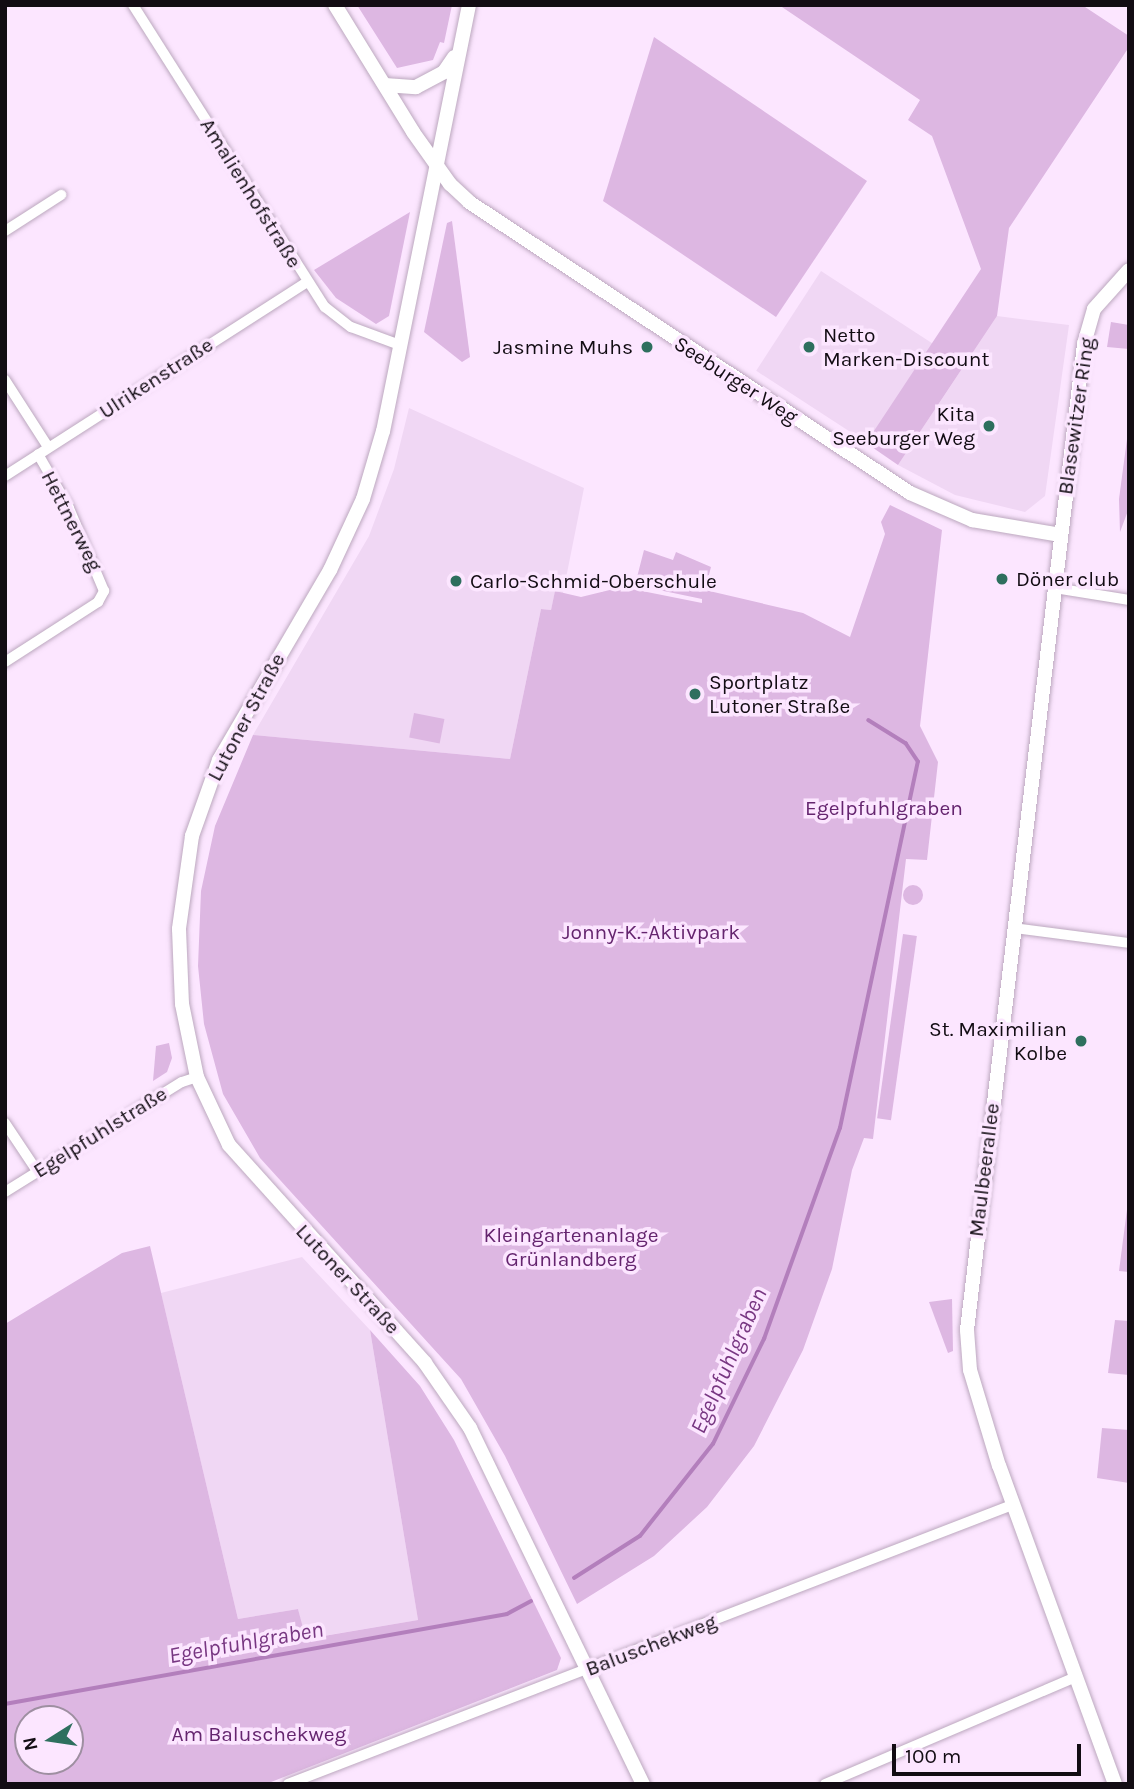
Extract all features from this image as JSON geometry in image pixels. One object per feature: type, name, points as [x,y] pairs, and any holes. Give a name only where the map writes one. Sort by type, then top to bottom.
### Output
[{"type":"street","name":"Amalienhofstraße","points":[[133,5],[325,307],[351,327],[400,345]]},
{"type":"street","name":"Seeburger Weg","points":[[335,5],[438,169],[469,202],[895,485],[972,520],[1061,535]]},
{"type":"street","name":"Lutoner Straße","points":[[469,5],[438,169],[378,450],[351,531],[228,742],[192,836],[178,955],[182,1004],[197,1077],[220,1130],[245,1167],[425,1363],[451,1397],[643,1784]]},
{"type":"street","points":[[385,85],[416,87],[432,80],[459,51]]},
{"type":"street","points":[[5,231],[61,195]]},
{"type":"street","name":"Blasewitzer Ring","points":[[1061,535],[1086,333],[1094,309],[1129,270]]},
{"type":"street","name":"Ulrikenstraße","points":[[5,476],[307,282]]},
{"type":"street","points":[[5,380],[48,447]]},
{"type":"street","name":"Hettnerweg","points":[[5,662],[98,602],[104,591],[69,508],[38,454]]},
{"type":"street","name":"Maulbeerallee","points":[[1061,535],[967,1331],[976,1395],[1012,1505],[1115,1784]]},
{"type":"street","points":[[1055,588],[1129,600]]},
{"type":"street","points":[[1014,928],[1129,943]]},
{"type":"street","name":"Egelpfuhlstraße","points":[[5,1192],[182,1082],[197,1077]]},
{"type":"street","points":[[5,1124],[37,1171]]},
{"type":"street","name":"Baluschekweg","points":[[288,1784],[1012,1505]]},
{"type":"street","points":[[825,1784],[1074,1678]]},
{"type":"shaded area","points":[[821,271],[933,343],[868,443],[756,371]]},
{"type":"shaded area","name":"Kita Seeburger Weg","points":[[997,316],[1069,325],[1045,496],[1025,512],[955,495],[898,465]]},
{"type":"shaded area","name":"Carlo-Schmid-Oberschule","points":[[409,408],[584,488],[563,593],[555,592],[551,610],[541,609],[510,759],[253,735],[369,536],[394,469]]},
{"type":"shaded area","points":[[302,1257],[370,1330],[418,1620],[305,1639],[298,1609],[238,1619],[161,1293]]},
{"type":"green space","points":[[357,5],[452,5],[444,43],[440,42],[433,60],[397,68]]},
{"type":"green space","points":[[779,5],[1082,5],[1129,36],[1129,47],[1009,228],[997,316],[898,465],[866,443],[981,269],[932,136],[908,120],[920,100]]},
{"type":"green space","points":[[654,37],[867,181],[776,317],[603,201]]},
{"type":"green space","points":[[410,212],[389,316],[376,324],[336,298],[314,270]]},
{"type":"green space","points":[[452,221],[470,357],[462,362],[424,332],[447,223]]},
{"type":"green space","points":[[1111,322],[1129,325],[1129,349],[1107,347]]},
{"type":"green space","points":[[1129,424],[1129,508],[1120,532],[1119,499]]},
{"type":"green space","points":[[890,505],[942,530],[920,726],[938,762],[927,860],[906,859],[873,1139],[864,1138],[852,1170],[832,1269],[803,1350],[754,1446],[707,1507],[654,1556],[577,1604],[505,1456],[461,1379],[260,1158],[223,1094],[204,1024],[198,966],[201,891],[215,826],[253,735],[510,759],[541,609],[551,610],[555,591],[581,597],[622,587],[702,603],[702,599],[635,585],[644,550],[673,560],[676,552],[711,567],[705,590],[803,613],[850,637],[885,534],[881,522]]},
{"type":"green space","points":[[414,713],[444,719],[440,743],[409,738]]},
{"type":"green space","points":[[913,885],[920,888],[923,895],[920,902],[913,905],[906,902],[903,895],[906,888]]},
{"type":"green space","points":[[903,934],[917,936],[891,1120],[877,1118]]},
{"type":"green space","points":[[169,1043],[172,1058],[167,1072],[153,1081],[156,1046]]},
{"type":"green space","points":[[1129,1194],[1129,1272],[1119,1271]]},
{"type":"green space","name":"Am Baluschekweg","points":[[150,1246],[238,1619],[298,1609],[306,1639],[418,1620],[370,1330],[420,1386],[454,1440],[561,1658],[557,1670],[266,1784],[5,1784],[5,1324],[122,1253]]},
{"type":"green space","points":[[952,1299],[953,1351],[948,1353],[929,1302]]},
{"type":"green space","points":[[1115,1320],[1129,1321],[1129,1375],[1108,1373]]},
{"type":"green space","points":[[1102,1428],[1129,1430],[1129,1483],[1097,1478]]},
{"type":"waterway","name":"Egelpfuhlgraben","points":[[574,1578],[640,1536],[713,1444],[764,1339],[840,1128],[918,762],[906,744],[869,721]]},
{"type":"waterway","name":"Egelpfuhlgraben","points":[[5,1704],[507,1614],[531,1601]]},
{"type":"place","name":"Jasmine Muhs","points":[[647,347]]},
{"type":"place","name":"Netto Marken-Discount","points":[[809,347]]},
{"type":"place","name":"Kita Seeburger Weg","points":[[989,426]]},
{"type":"place","name":"Döner club","points":[[1002,579]]},
{"type":"place","name":"Carlo-Schmid-Oberschule","points":[[456,581]]},
{"type":"place","name":"Sportplatz Lutoner Straße","points":[[695,694]]},
{"type":"place","name":"St. Maximilian Kolbe","points":[[1081,1041]]},
{"type":"park label","name":"Jonny-K.-Aktivpark","points":[[651,932]]},
{"type":"park label","name":"Kleingartenanlage Grünlandberg","points":[[571,1247]]}]
